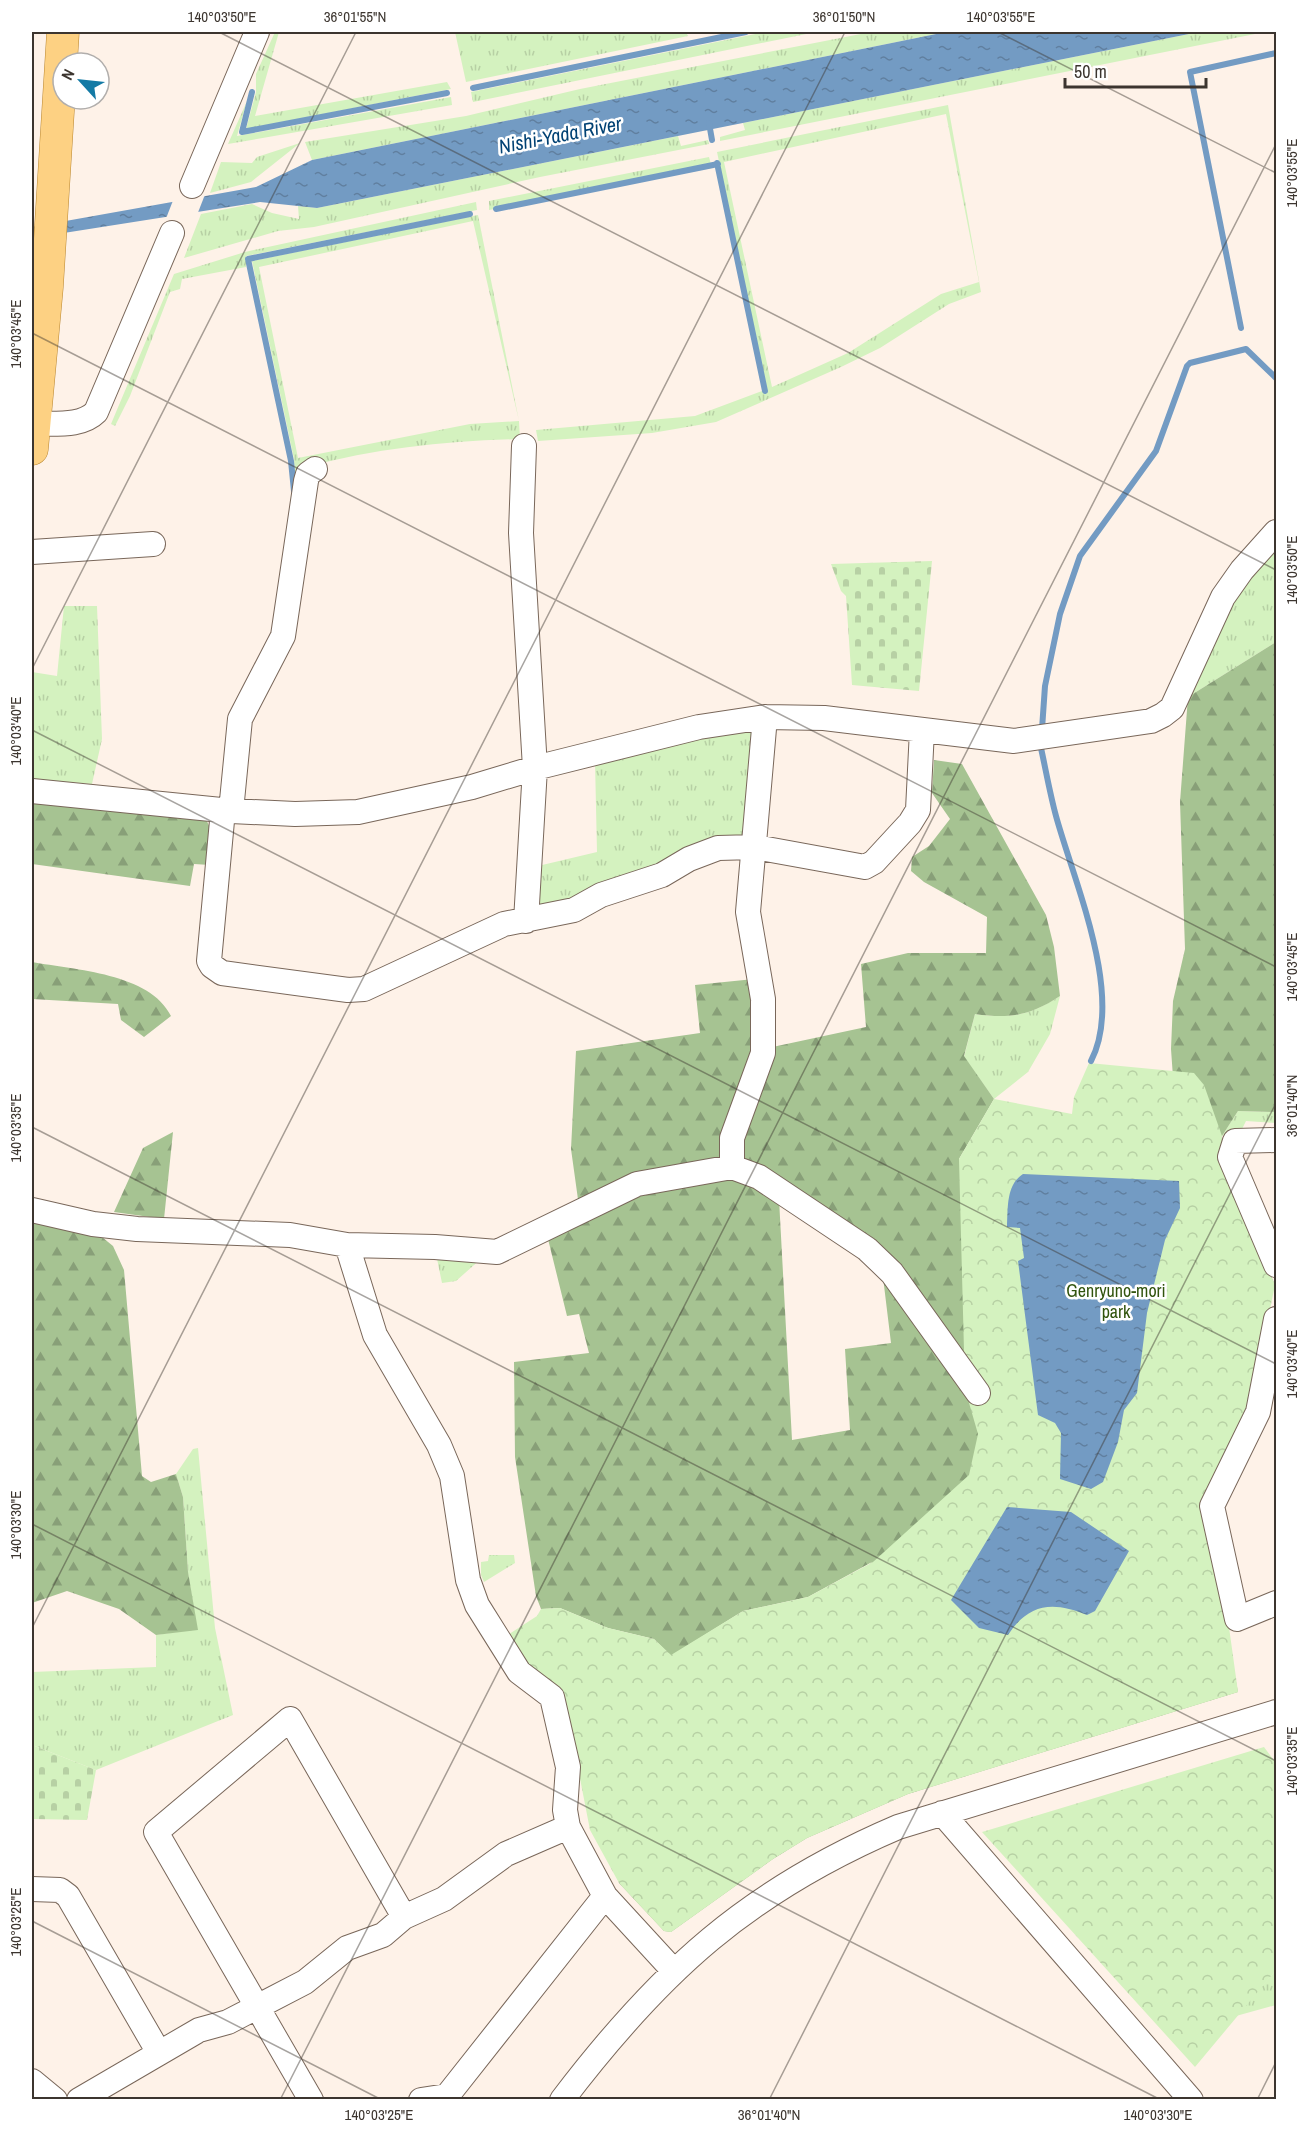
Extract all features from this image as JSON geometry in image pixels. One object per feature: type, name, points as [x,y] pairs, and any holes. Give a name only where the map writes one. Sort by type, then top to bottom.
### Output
[{"type":"main road","points":[[33,436],[47,287],[63,32]]},
{"type":"street","points":[[192,186],[257,32]]},
{"type":"street","points":[[33,436],[89,419],[96,412],[172,233]]},
{"type":"street","points":[[524,446],[521,533],[535,768],[526,921]]},
{"type":"street","points":[[315,469],[308,474],[306,481],[283,636],[240,719],[209,961],[222,973],[348,990],[364,989],[504,924],[574,910],[601,895],[662,875],[688,859],[718,848],[755,847],[865,867],[874,862],[910,823],[918,810],[922,730]]},
{"type":"street","points":[[32,791],[227,810],[295,814],[358,812],[472,787],[535,768],[699,727],[765,717],[824,718],[1014,741],[1151,721],[1164,715],[1179,695],[1223,597],[1242,570],[1276,532]]},
{"type":"street","points":[[32,552],[153,544]]},
{"type":"street","points":[[732,1167],[732,1138],[764,1053],[763,999],[748,912],[765,717]]},
{"type":"street","points":[[1276,1140],[1235,1141],[1230,1157],[1268,1222],[1276,1266]]},
{"type":"street","points":[[32,1210],[93,1224],[136,1229],[290,1235],[347,1245],[435,1247],[497,1252],[637,1184],[732,1167],[759,1177],[867,1249],[892,1273],[978,1393]]},
{"type":"street","points":[[347,1245],[375,1335],[439,1445],[452,1476],[468,1580],[477,1605],[519,1672],[552,1697],[568,1767],[565,1810],[568,1827],[605,1896],[673,1970]]},
{"type":"street","points":[[1276,1319],[1258,1412],[1212,1506],[1237,1619],[1276,1603]]},
{"type":"street","points":[[562,2100],[622,2024],[673,1970],[728,1923],[784,1884],[859,1844],[942,1813],[1276,1712]]},
{"type":"street","points":[[311,2100],[156,1832],[290,1719],[404,1917]]},
{"type":"street","points":[[942,1813],[1191,2100]]},
{"type":"street","points":[[79,2100],[199,2030],[228,2022],[305,1982],[347,1948],[383,1935],[404,1917],[444,1899],[506,1854],[568,1827]]},
{"type":"street","points":[[32,1889],[60,1890],[68,1896],[159,2053]]},
{"type":"street","points":[[421,2100],[447,2096],[605,1896]]},
{"type":"street","points":[[32,2080],[55,2100]]},
{"type":"green space","points":[[275,32],[279,32],[255,116],[447,82],[451,89],[246,129],[256,92],[256,74]]},
{"type":"green space","points":[[455,32],[686,32],[688,36],[466,82]]},
{"type":"green space","points":[[765,32],[816,32],[473,102],[471,92]]},
{"type":"green space","points":[[871,32],[946,32],[312,160],[305,142],[466,116],[580,89]]},
{"type":"green space","points":[[1199,32],[1265,32],[720,141],[720,137],[745,130],[743,123]]},
{"type":"green space","points":[[451,97],[452,105],[228,144],[247,101],[237,136]]},
{"type":"green space","points":[[948,105],[981,292],[949,304],[880,348],[716,422],[652,433],[538,441],[536,430],[695,416],[767,389],[717,152]],"holes":[[[946,114],[979,282],[941,294],[848,353],[772,387],[724,162]]]},
{"type":"green space","points":[[678,136],[681,146],[708,140],[709,144],[540,177],[314,227],[278,231],[184,258],[201,214],[252,204],[272,213],[299,219],[298,206],[317,208]]},
{"type":"green space","points":[[300,143],[251,182],[210,193],[221,162],[252,163],[257,157]]},
{"type":"green space","points":[[709,157],[712,168],[489,210],[489,201]]},
{"type":"green space","points":[[476,202],[477,210],[246,256],[246,267],[182,279],[180,289],[170,292],[130,396],[115,426],[111,424],[174,274],[245,252]]},
{"type":"green space","points":[[478,215],[519,421],[520,439],[439,444],[359,455],[306,467],[295,482],[294,459],[252,261]],"holes":[[[473,221],[519,421],[470,424],[298,458],[259,267]]]},
{"type":"green space","points":[[1276,544],[1276,642],[1188,697],[1233,596]]},
{"type":"green space","points":[[932,561],[919,691],[852,685],[846,596],[841,591],[831,564]]},
{"type":"green space","points":[[64,606],[97,606],[102,739],[92,784],[32,779],[32,672],[57,676]]},
{"type":"green space","points":[[1276,642],[1276,1112],[1238,1111],[1222,1136],[1221,1160],[1275,1285],[1202,1504],[1238,1692],[908,1794],[807,1838],[773,1859],[671,1932],[664,1931],[619,1883],[611,1827],[872,1562],[808,1597],[743,1611],[671,1656],[654,1639],[608,1628],[560,1608],[541,1609],[536,1596],[515,1457],[514,1362],[589,1353],[579,1314],[567,1316],[548,1239],[581,1221],[571,1149],[576,1051],[700,1033],[695,985],[754,979],[758,1050],[866,1027],[861,964],[908,953],[986,953],[987,917],[924,882],[911,871],[912,857],[929,846],[950,819],[932,793],[934,760],[962,764],[1046,915],[1054,947],[1060,996],[1029,1012],[1009,1016],[975,1014],[964,1056],[994,1099],[959,1159],[1177,1134],[1171,1049],[1173,1001],[1185,949],[1180,802],[1188,697]],"holes":[[[779,1199],[882,1269],[891,1343],[845,1349],[850,1430],[792,1440]]]},
{"type":"green space","points":[[757,729],[744,837],[579,901],[536,906],[538,866],[597,852],[595,761],[694,738]]},
{"type":"green space","points":[[32,803],[205,817],[211,830],[210,865],[194,864],[190,886],[32,864]]},
{"type":"green space","points":[[32,962],[89,971],[129,982],[161,1002],[171,1016],[144,1037],[121,1020],[118,1004],[32,999]]},
{"type":"green space","points":[[1060,996],[1050,1034],[1028,1072],[994,1099],[964,1057],[975,1014],[1009,1016],[1019,1014],[1038,1008]]},
{"type":"green space","name":"Genryuno-mori park","points":[[1089,1063],[1194,1073],[1204,1085],[1222,1136],[1221,1160],[1275,1285],[1250,1408],[1202,1504],[1228,1620],[1238,1692],[908,1794],[807,1838],[773,1859],[671,1932],[664,1931],[619,1883],[590,1830],[563,1691],[525,1663],[506,1636],[537,1616],[541,1609],[560,1608],[608,1628],[654,1639],[671,1655],[743,1611],[808,1597],[873,1562],[969,1475],[978,1434],[965,1389],[959,1159],[994,1099],[1072,1114],[1074,1097]]},
{"type":"green space","points":[[1238,1111],[1276,1112],[1276,1123],[1246,1121],[1241,1131],[1222,1136]]},
{"type":"green space","points":[[173,1132],[164,1219],[114,1212],[143,1148]]},
{"type":"green space","points":[[32,1218],[97,1233],[113,1246],[124,1270],[142,1476],[151,1482],[176,1474],[183,1497],[188,1572],[198,1630],[156,1635],[119,1609],[67,1591],[32,1603]]},
{"type":"green space","points":[[436,1254],[483,1257],[456,1281],[442,1283]]},
{"type":"green space","points":[[198,1448],[215,1628],[233,1715],[96,1770],[32,1745],[32,1672],[156,1667],[156,1635],[197,1629],[188,1573],[183,1497],[176,1474],[193,1449]]},
{"type":"green space","points":[[489,1555],[514,1555],[515,1563],[484,1582],[481,1575],[481,1562],[488,1561]]},
{"type":"green space","points":[[32,1745],[96,1770],[87,1820],[32,1819]]},
{"type":"green space","points":[[1264,1747],[1276,1763],[1276,1970],[1195,2067],[982,1832]]},
{"type":"green space","points":[[1276,1970],[1276,2005],[1236,2016]]},
{"type":"water","name":"Nishi-Yada River","points":[[946,32],[1199,32],[317,208],[260,202],[32,238],[32,227],[256,187],[312,160]]},
{"type":"water","points":[[1023,1174],[1179,1181],[1180,1208],[1165,1240],[1147,1313],[1137,1393],[1124,1410],[1118,1442],[1103,1482],[1091,1489],[1060,1479],[1061,1433],[1055,1423],[1038,1415],[1018,1261],[1024,1258],[1020,1228],[1007,1227],[1008,1205],[1013,1184]]},
{"type":"water","points":[[1007,1507],[1071,1512],[1129,1551],[1095,1611],[1087,1615],[1063,1608],[1043,1608],[1024,1616],[1008,1635],[979,1628],[951,1600]]},
{"type":"pier","points":[[206,192],[197,215],[165,221],[174,198]]},
{"type":"waterway","points":[[473,88],[746,32]]},
{"type":"waterway","points":[[1241,328],[1190,72],[1276,53]]},
{"type":"waterway","points":[[252,92],[242,132],[447,93]]},
{"type":"waterway","points":[[709,123],[712,140]]},
{"type":"waterway","points":[[717,163],[765,391]]},
{"type":"waterway","points":[[496,209],[718,164]]},
{"type":"waterway","points":[[294,491],[291,461],[248,259],[470,214]]},
{"type":"waterway","points":[[1042,729],[1045,686],[1060,614],[1080,556],[1156,451],[1187,366],[1190,363],[1246,349],[1276,378]]},
{"type":"waterway","points":[[1041,748],[1056,816],[1084,905],[1100,972],[1102,1005],[1100,1035],[1091,1061]]}]
